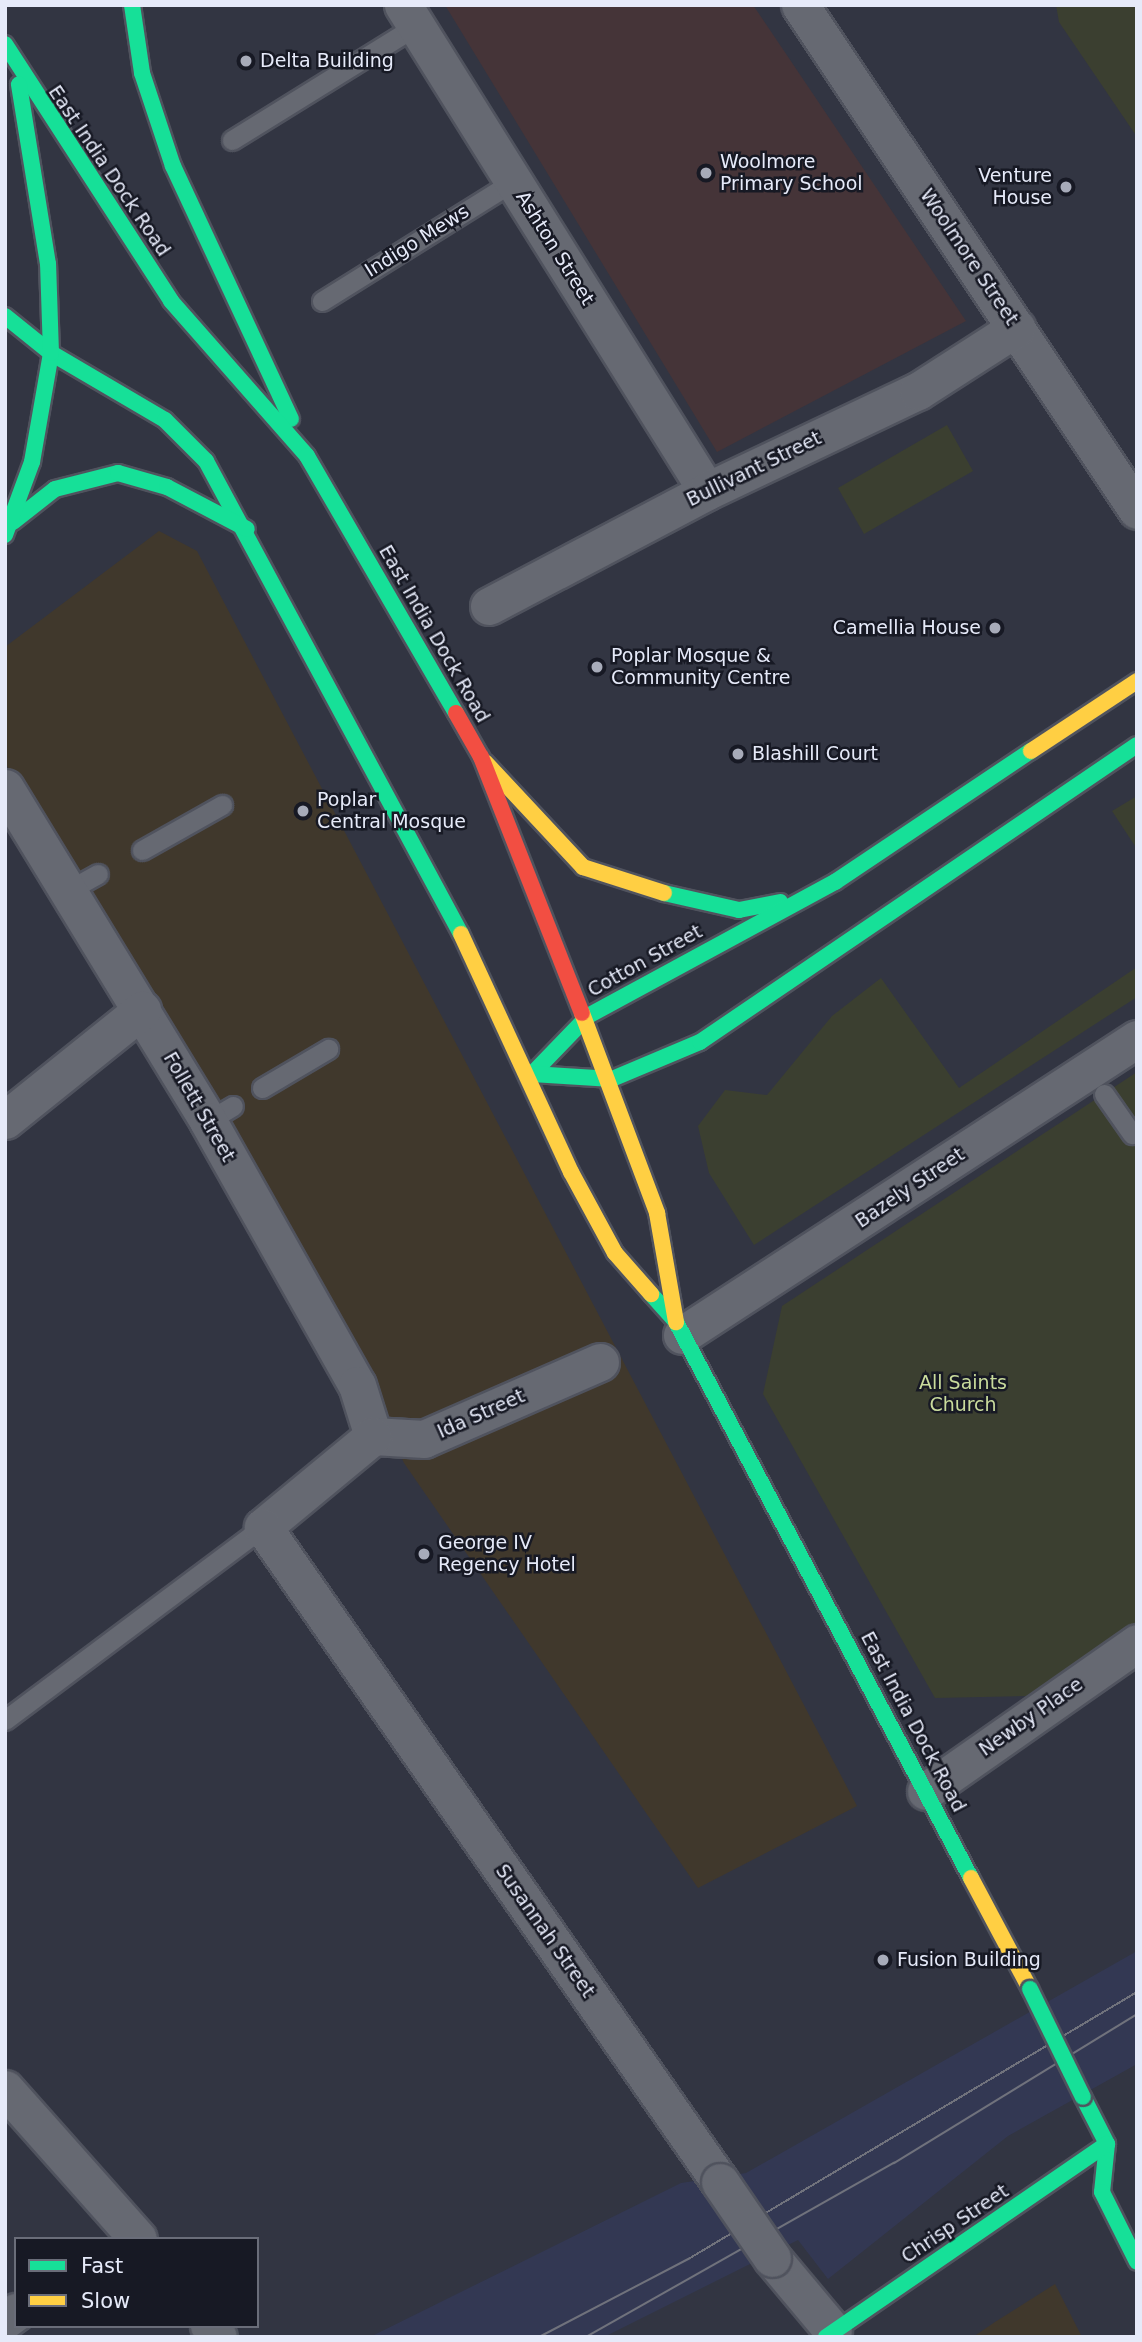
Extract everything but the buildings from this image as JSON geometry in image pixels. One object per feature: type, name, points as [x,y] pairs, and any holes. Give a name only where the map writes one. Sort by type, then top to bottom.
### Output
[{"type":"main road","points":[[132,5],[142,73],[173,166],[307,456]]},
{"type":"main road","name":"East India Dock Road","points":[[5,44],[17,68],[171,301],[307,456],[481,757],[538,912],[588,1016],[612,1079],[657,1213],[679,1329]]},
{"type":"main road","points":[[9,528],[32,462],[51,353],[48,264],[17,68]]},
{"type":"main road","name":"East India Dock Road","points":[[5,316],[51,353],[165,420],[206,461],[247,529],[532,1074],[571,1172],[615,1253],[679,1329],[1030,1989],[1107,2144]]},
{"type":"main road","points":[[9,528],[55,489],[118,473],[167,487],[247,529]]},
{"type":"main road","name":"Cotton Street","points":[[532,1074],[588,1016],[835,882],[1137,681]]},
{"type":"main road","points":[[532,1074],[612,1079],[700,1042],[1137,745]]},
{"type":"main road","points":[[481,757],[568,856],[629,886],[739,910],[835,882]]},
{"type":"main road","points":[[1127,2149],[1107,2144],[1102,2192],[1137,2262]]},
{"type":"main road","name":"Chrisp Street","points":[[829,2334],[1107,2144]]},
{"type":"street","name":"Woolmore Street","points":[[800,5],[1137,510]]},
{"type":"street","name":"Ashton Street","points":[[410,16],[707,491]]},
{"type":"street","name":"Bullivant Street","points":[[489,606],[707,491],[918,391],[1016,328]]},
{"type":"street","name":"Follett Street","points":[[11,811],[83,882],[142,1010],[220,1113],[357,1385],[373,1436]]},
{"type":"street","points":[[5,1120],[142,1010]]},
{"type":"street","name":"Bazely Street","points":[[679,1329],[1137,1039]]},
{"type":"street","name":"Ida Street","points":[[373,1436],[424,1439],[600,1362]]},
{"type":"street","points":[[263,1527],[373,1436]]},
{"type":"street","name":"Susannah Street","points":[[263,1527],[772,2258],[829,2334]]},
{"type":"street","name":"Newby Place","points":[[926,1791],[1137,1643]]},
{"type":"street","points":[[5,2089],[125,2234]]},
{"type":"lane","points":[[232,140],[410,16]]},
{"type":"lane","name":"Indigo Mews","points":[[322,301],[514,181]]},
{"type":"lane","points":[[142,850],[222,806]]},
{"type":"lane","points":[[262,1088],[328,1049]]},
{"type":"lane","points":[[1104,1094],[1132,1135]]},
{"type":"lane","points":[[5,1720],[263,1527]]},
{"type":"shaded area","name":"Woolmore Primary School","points":[[445,5],[753,5],[966,321],[717,452]]},
{"type":"shaded area","points":[[159,531],[197,551],[857,1806],[698,1888],[404,1463],[368,1381],[157,1006],[5,763],[5,647]]},
{"type":"shaded area","points":[[1137,1951],[1137,2064],[1008,2136],[828,2279],[798,2240],[604,2337],[370,2337],[681,2183],[746,2173]]},
{"type":"shaded area","points":[[1055,2284],[1082,2337],[973,2337],[995,2322]]},
{"type":"green space","points":[[1056,5],[1137,5],[1137,137],[1059,22]]},
{"type":"green space","points":[[947,425],[973,471],[864,534],[838,488]]},
{"type":"green space","points":[[1137,796],[1137,849],[1112,811]]},
{"type":"green space","points":[[1137,967],[1137,997],[754,1245],[709,1173],[698,1126],[725,1090],[767,1095],[832,1016],[881,978],[959,1088]]},
{"type":"green space","name":"All Saints Church","points":[[1137,1072],[1137,1622],[1026,1696],[935,1698],[763,1394],[782,1306]]},
{"type":"tram line","points":[[539,2337],[690,2258],[1137,1992]]},
{"type":"tram line","points":[[586,2337],[894,2163],[1137,2014]]},
{"type":"traffic: fast","points":[[132,5],[142,73],[173,166],[291,419]]},
{"type":"traffic: fast","points":[[5,44],[171,301],[307,456],[456,713]]},
{"type":"traffic: fast","points":[[5,535],[32,462],[51,353],[48,264],[19,84]]},
{"type":"traffic: fast","points":[[5,316],[51,353],[165,420],[206,461],[461,934]]},
{"type":"traffic: fast","points":[[13,522],[55,489],[118,473],[167,487],[247,529]]},
{"type":"traffic: fast","points":[[532,1074],[612,1079],[700,1042],[1137,745]]},
{"type":"traffic: fast","points":[[532,1074],[588,1016],[835,882],[1031,751]]},
{"type":"traffic: fast","points":[[664,893],[739,910],[780,902]]},
{"type":"traffic: fast","points":[[651,1294],[676,1322],[971,1878]]},
{"type":"traffic: fast","points":[[1030,1989],[1083,2097]]},
{"type":"traffic: fast","points":[[1083,2097],[1107,2144],[1102,2192],[1137,2262]]},
{"type":"traffic: fast","points":[[826,2337],[1107,2144]]},
{"type":"traffic: slow","points":[[1031,751],[1137,681]]},
{"type":"traffic: slow","points":[[485,762],[583,867],[664,893]]},
{"type":"traffic: slow","points":[[461,934],[571,1172],[615,1253],[651,1294]]},
{"type":"traffic: slow","points":[[582,1013],[657,1213],[676,1322]]},
{"type":"traffic: slow","points":[[971,1878],[1030,1989]]},
{"type":"traffic: jam","points":[[456,713],[481,757],[582,1013]]},
{"type":"place","name":"Delta Building","points":[[246,61]]},
{"type":"place","name":"Woolmore Primary School","points":[[706,173]]},
{"type":"place","name":"Venture House","points":[[1066,187]]},
{"type":"place","name":"Camellia House","points":[[995,628]]},
{"type":"place","name":"Poplar Mosque & Community Centre","points":[[597,667]]},
{"type":"place","name":"Blashill Court","points":[[738,754]]},
{"type":"place","name":"Poplar Central Mosque","points":[[303,811]]},
{"type":"place","name":"George IV Regency Hotel","points":[[424,1554]]},
{"type":"place","name":"Fusion Building","points":[[883,1960]]}]
